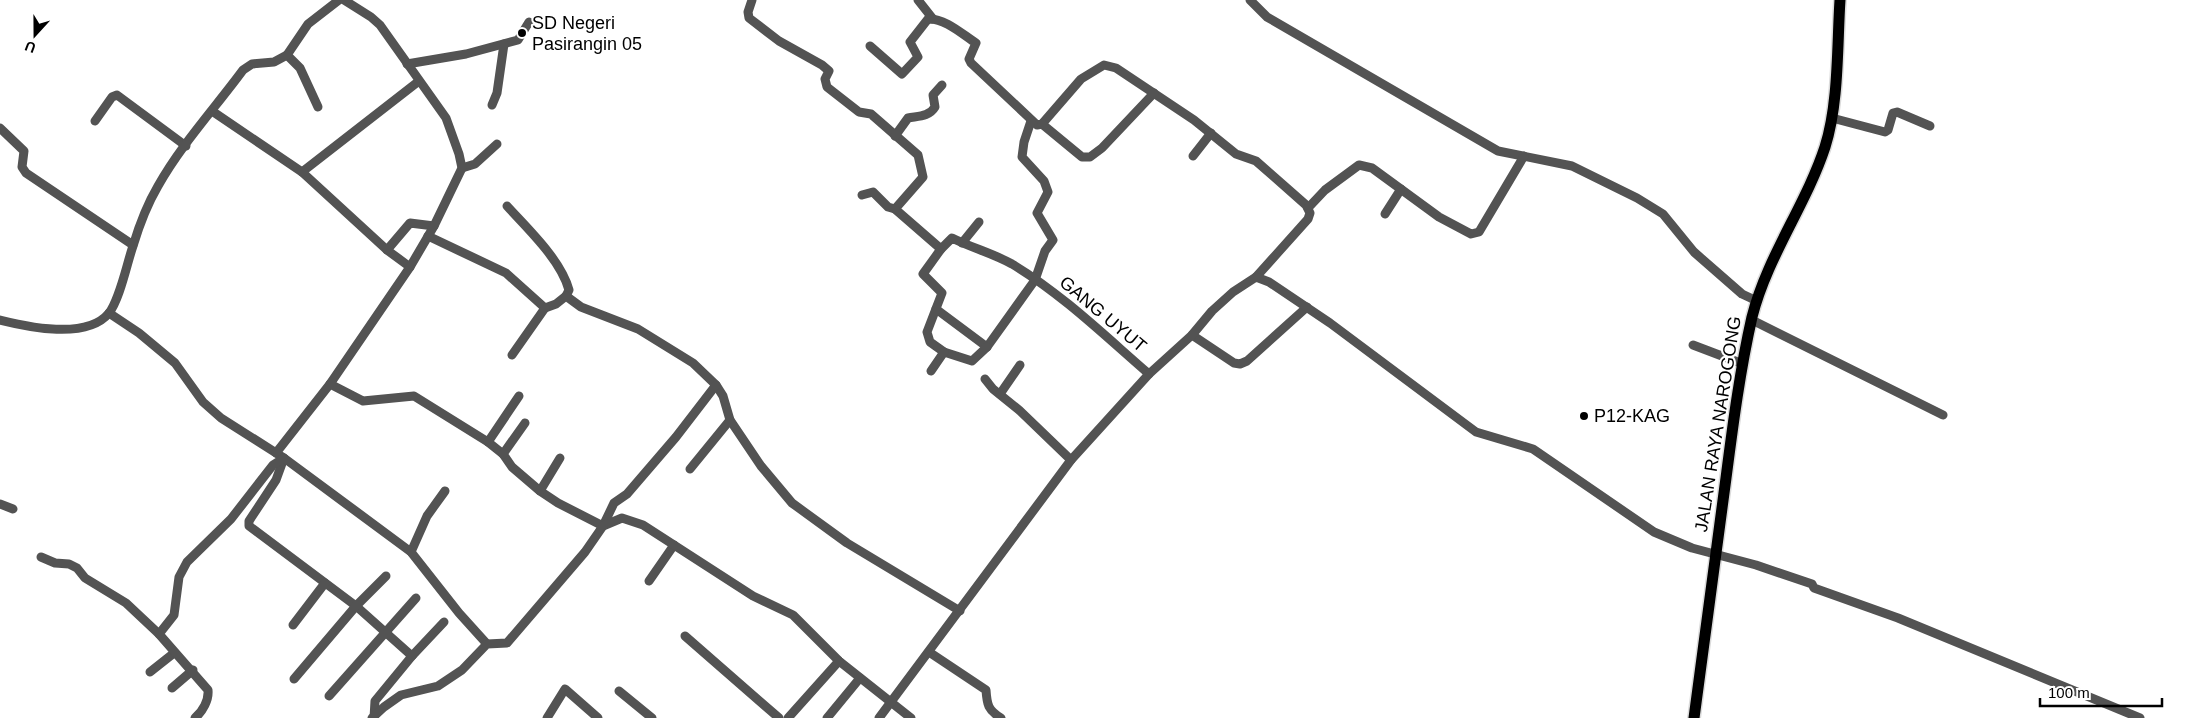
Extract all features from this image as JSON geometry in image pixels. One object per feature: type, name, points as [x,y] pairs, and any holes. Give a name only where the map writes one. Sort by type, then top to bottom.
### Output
[{"type":"main road","name":"JALAN RAYA NAROGONG","points":[[1694,718],[1715,555],[1743,364],[1757,301],[1780,244],[1813,180],[1825,146],[1832,118],[1840,0]]},
{"type":"street","points":[[0,320],[30,328],[58,330],[96,323],[109,313],[125,275],[133,245],[157,187],[186,146],[243,70],[252,64],[274,62],[287,55],[308,24],[339,0]]},
{"type":"street","points":[[276,453],[330,384],[410,267],[434,226],[462,168],[446,118],[380,25],[344,0]]},
{"type":"street","points":[[752,0],[748,12],[749,18],[779,41],[822,65],[829,72],[824,83],[827,87],[859,112],[871,114],[918,155],[923,176],[895,209]]},
{"type":"street","points":[[879,718],[1071,460],[1149,374],[1192,334],[1212,311],[1233,292],[1256,277],[1308,219],[1310,214],[1302,200],[1256,161],[1236,154],[1211,133],[1116,68],[1104,65],[1081,79],[1042,124],[1037,125],[970,62],[976,43],[957,29],[933,19],[918,0]]},
{"type":"street","points":[[1250,0],[1267,17],[1498,151],[1572,166],[1663,214],[1694,252],[1742,294],[1757,301]]},
{"type":"street","points":[[870,46],[902,74],[918,56],[910,42],[928,19],[933,19]]},
{"type":"street","points":[[407,64],[466,54],[518,40],[529,22]]},
{"type":"street","points":[[492,105],[498,85],[504,44]]},
{"type":"street","points":[[287,55],[300,68],[318,107]]},
{"type":"street","points":[[302,172],[419,81]]},
{"type":"street","points":[[895,136],[908,118],[929,114],[933,111],[935,107],[934,95],[942,85]]},
{"type":"street","points":[[1042,124],[1082,157],[1090,157],[1102,148],[1154,93]]},
{"type":"street","points":[[95,121],[112,97],[117,96],[186,146]]},
{"type":"street","points":[[212,111],[302,172],[387,250],[410,267]]},
{"type":"street","points":[[1832,118],[1884,132],[1888,130],[1894,113],[1897,112],[1930,126]]},
{"type":"street","points":[[979,222],[962,243],[952,238],[941,249],[924,274],[942,293],[927,332],[930,342],[944,352],[972,361],[987,347],[1034,280],[1045,251],[1053,240],[1037,213],[1048,192],[1044,181],[1022,157],[1024,142],[1031,121]]},
{"type":"street","points":[[0,128],[24,150],[22,166],[26,173],[133,245]]},
{"type":"street","points":[[1193,156],[1211,133]]},
{"type":"street","points":[[462,168],[475,164],[497,144]]},
{"type":"street","points":[[1308,208],[1326,190],[1359,165],[1372,168],[1439,217],[1471,234],[1479,232],[1524,156]]},
{"type":"street","points":[[1385,214],[1401,189]]},
{"type":"street","points":[[862,195],[874,192],[888,207],[895,209],[941,249]]},
{"type":"street","points":[[508,206],[542,245],[567,281],[569,290],[566,296],[556,304],[545,308],[512,355]]},
{"type":"street","points":[[387,250],[410,223],[434,226]]},
{"type":"street","points":[[428,236],[506,273],[545,308]]},
{"type":"street","name":"GANG UYUT","points":[[962,243],[988,251],[1074,308],[1149,374]]},
{"type":"street","points":[[1256,277],[1270,282],[1307,307],[1476,432],[1533,449],[1654,532],[1715,555],[1756,565],[1812,584],[1814,588],[1898,618],[2140,718]]},
{"type":"street","points":[[566,296],[580,307],[638,329],[692,363],[716,385],[723,396],[730,420],[761,466],[792,503],[847,543],[960,611]]},
{"type":"street","points":[[1192,334],[1234,363],[1240,364],[1247,361],[1307,307]]},
{"type":"street","points":[[936,309],[987,347]]},
{"type":"street","points":[[109,313],[139,333],[175,363],[203,402],[221,418],[284,458],[411,552],[487,644]]},
{"type":"street","points":[[1752,320],[1943,416]]},
{"type":"street","points":[[1693,345],[1743,364]]},
{"type":"street","points":[[931,371],[944,352]]},
{"type":"street","points":[[1000,394],[1020,365]]},
{"type":"street","points":[[985,379],[1071,460]]},
{"type":"street","points":[[330,384],[363,401],[414,396],[488,442],[503,454],[512,467],[540,491],[558,503],[603,526],[622,518],[642,525],[753,596],[793,615],[839,661],[911,718]]},
{"type":"street","points":[[373,718],[402,695],[438,686],[462,670],[487,644],[507,644],[585,552],[603,526],[614,503],[627,494],[676,437],[716,385]]},
{"type":"street","points":[[488,442],[519,396]]},
{"type":"street","points":[[690,469],[730,420]]},
{"type":"street","points":[[503,454],[525,423]]},
{"type":"street","points":[[284,458],[276,480],[248,520],[249,526],[356,606],[412,656]]},
{"type":"street","points":[[159,634],[174,615],[179,577],[187,562],[231,519],[273,465],[284,458]]},
{"type":"street","points":[[540,491],[560,458]]},
{"type":"street","points":[[411,552],[427,516],[445,491]]},
{"type":"street","points":[[0,504],[14,509]]},
{"type":"street","points":[[649,581],[674,545]]},
{"type":"street","points":[[41,556],[54,563],[70,564],[78,568],[85,578],[126,603],[159,634],[174,653],[193,670],[208,690],[209,697],[195,718]]},
{"type":"street","points":[[294,679],[356,606],[386,576]]},
{"type":"street","points":[[293,625],[325,583]]},
{"type":"street","points":[[329,696],[416,598]]},
{"type":"street","points":[[373,718],[375,701],[412,656],[444,622]]},
{"type":"street","points":[[685,636],[779,718]]},
{"type":"street","points":[[929,652],[986,690],[987,704],[990,712],[1001,718]]},
{"type":"street","points":[[150,672],[174,653]]},
{"type":"street","points":[[788,718],[839,661]]},
{"type":"street","points":[[172,688],[193,670]]},
{"type":"street","points":[[827,718],[860,678]]},
{"type":"street","points":[[547,718],[565,689],[598,718]]},
{"type":"street","points":[[619,691],[652,718]]},
{"type":"place","name":"SD Negeri Pasirangin 05","points":[[522,33]]},
{"type":"place","name":"P12-KAG","points":[[1584,416]]}]
